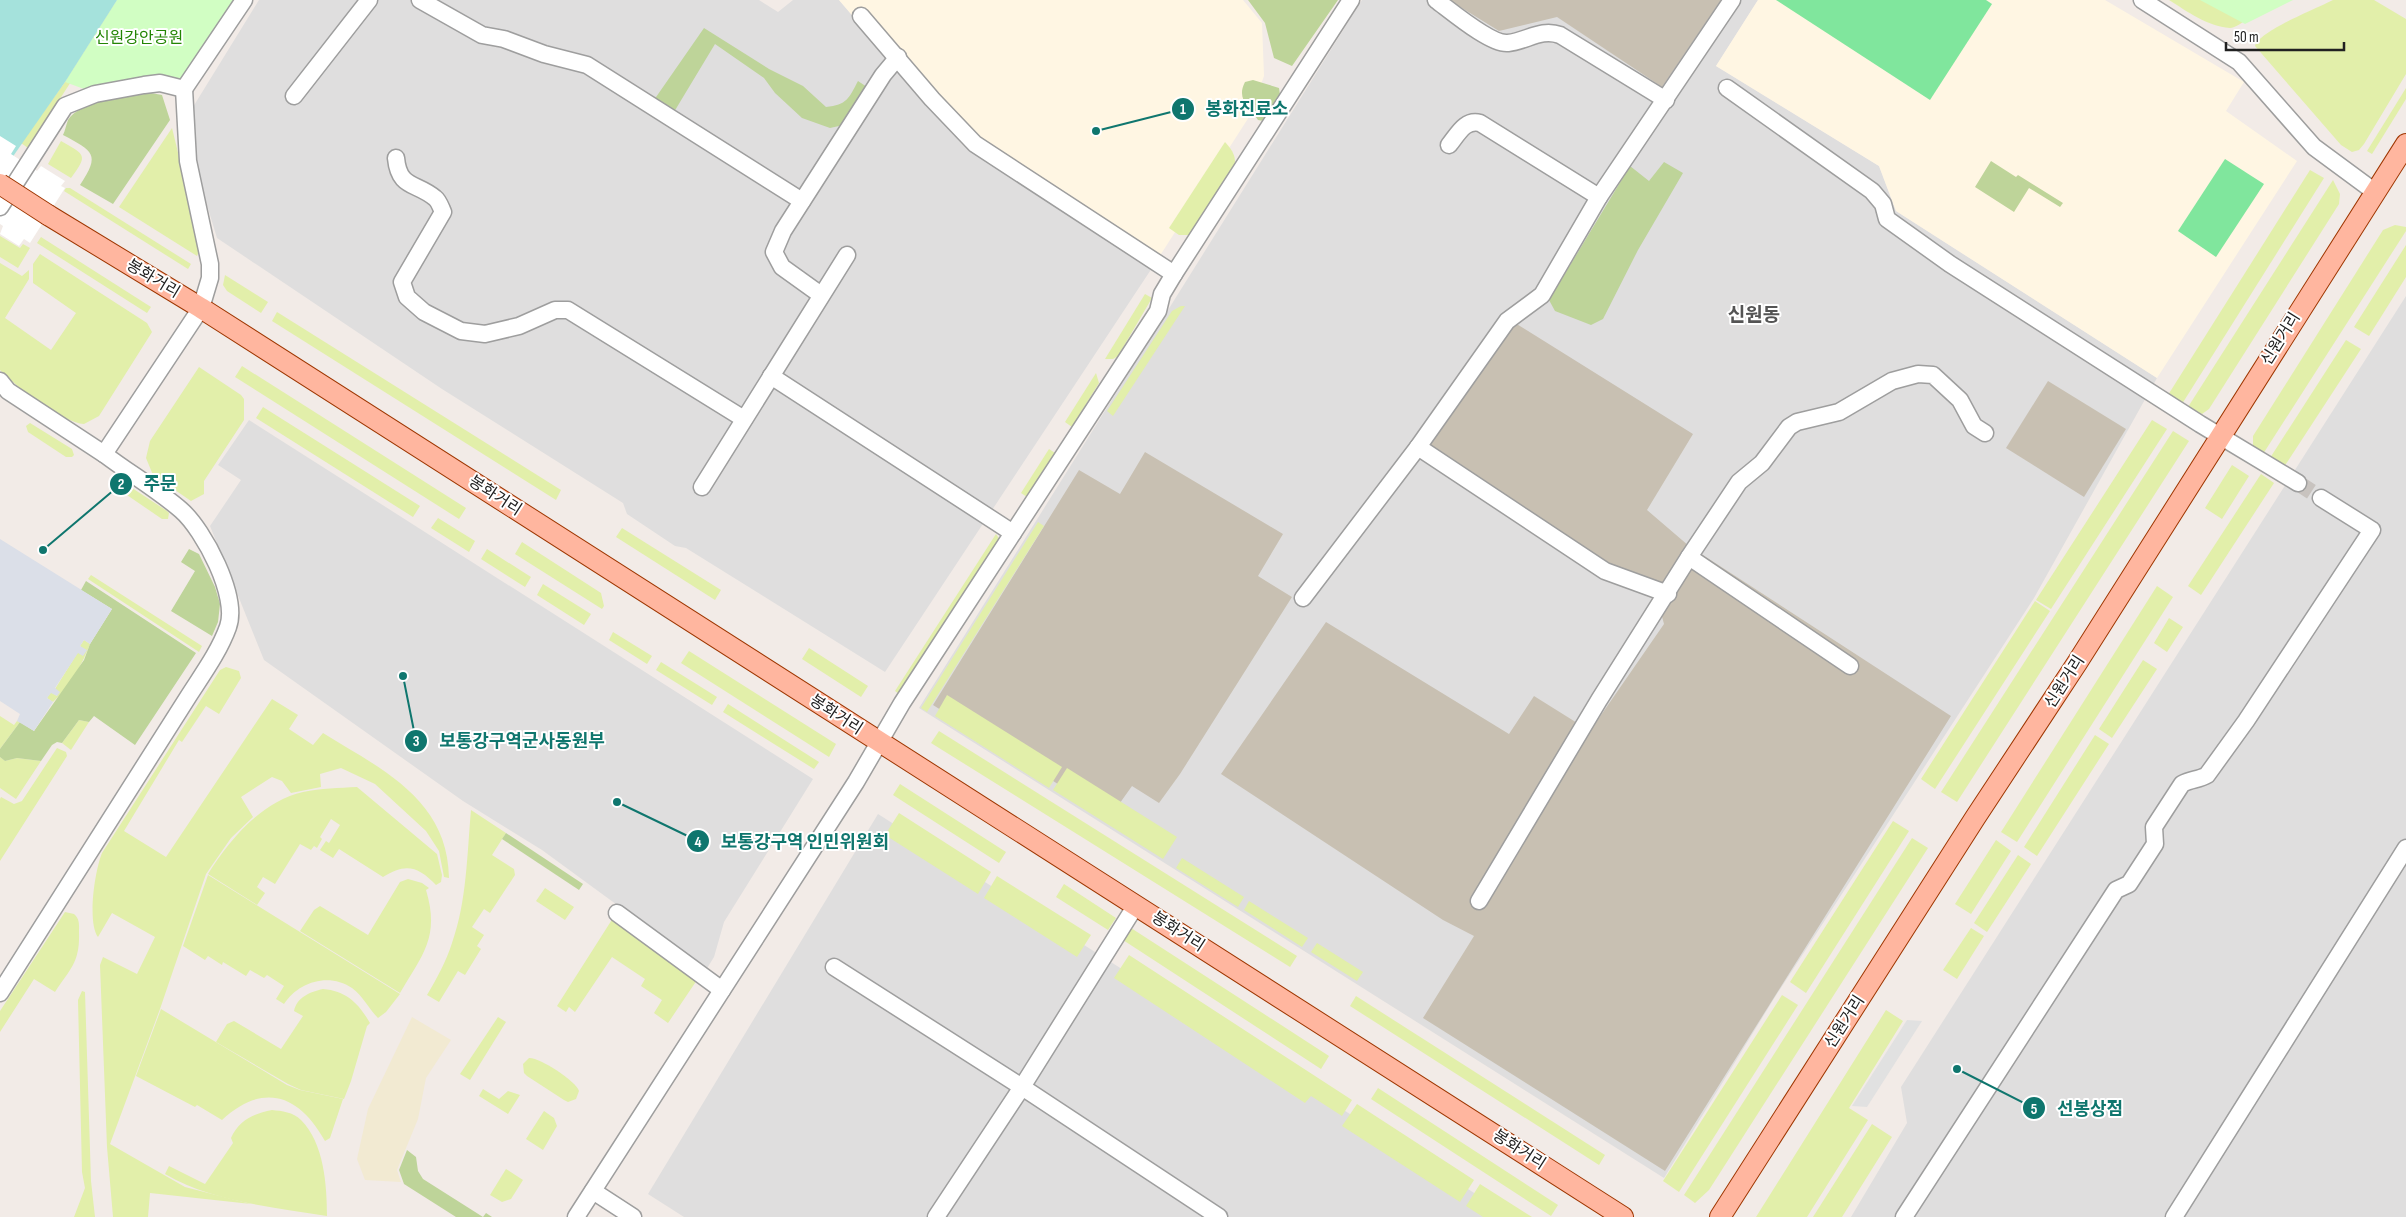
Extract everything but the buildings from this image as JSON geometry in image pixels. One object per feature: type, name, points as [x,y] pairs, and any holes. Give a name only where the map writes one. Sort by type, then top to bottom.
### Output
[{"type":"main road","name":"신원거리","points":[[1720,1217],[1975,818],[2078,663],[2406,144]]},
{"type":"main road","name":"봉화거리","points":[[0,184],[201,308],[1623,1217]]},
{"type":"street","points":[[104,454],[201,308],[210,278],[210,264],[188,161],[184,89],[244,0]]},
{"type":"street","points":[[294,96],[369,0]]},
{"type":"street","points":[[420,0],[482,34],[504,39],[544,54],[587,65],[802,201]]},
{"type":"street","points":[[576,1217],[879,743],[902,703],[1158,311],[1162,294],[1174,274],[1351,0]]},
{"type":"street","points":[[1436,0],[1495,41],[1507,44],[1551,31],[1666,100]]},
{"type":"street","points":[[1303,598],[1418,447],[1506,321],[1542,295],[1599,197],[1732,0]]},
{"type":"street","points":[[2142,0],[2239,62],[2314,147],[2375,192]]},
{"type":"street","points":[[861,16],[932,99],[974,144],[1174,274]]},
{"type":"street","points":[[822,295],[782,267],[774,252],[783,231],[802,201],[883,75],[898,57]]},
{"type":"street","points":[[0,207],[65,106],[95,94],[144,85],[160,83],[184,89]]},
{"type":"street","points":[[1727,88],[1872,191],[1883,204],[1887,219],[1950,264],[2298,483]]},
{"type":"street","points":[[1449,145],[1465,125],[1473,121],[1480,122],[1599,197]]},
{"type":"street","points":[[396,158],[397,170],[402,180],[437,199],[443,212],[402,282],[407,297],[424,312],[461,331],[485,334],[519,326],[554,310],[568,310],[744,419]]},
{"type":"street","points":[[702,486],[847,255]]},
{"type":"street","points":[[1479,901],[1689,557],[1739,482],[1762,463],[1789,426],[1797,422],[1840,412],[1892,380],[1918,374],[1933,375],[1960,400],[1974,426],[1986,433]]},
{"type":"street","points":[[771,376],[1013,533]]},
{"type":"street","points":[[0,381],[8,391],[104,454],[183,511],[216,562],[230,606],[229,626],[218,647],[0,993]]},
{"type":"street","points":[[1418,447],[1605,571],[1668,594]]},
{"type":"street","points":[[1904,1217],[2116,890],[2128,884],[2155,844],[2154,827],[2182,784],[2189,780],[2199,780],[2207,775],[2246,721],[2372,530],[2321,498]]},
{"type":"street","points":[[1689,557],[1850,666]]},
{"type":"street","points":[[2174,1217],[2406,848]]},
{"type":"street","points":[[936,1217],[1022,1088],[1136,905]]},
{"type":"street","points":[[616,913],[722,990]]},
{"type":"street","points":[[834,967],[1219,1217]]},
{"type":"street","points":[[593,1191],[634,1217]]},
{"type":"shaded area","points":[[259,0],[759,0],[778,12],[793,0],[839,0],[963,145],[1152,268],[885,672],[686,548],[675,546],[627,514],[623,503],[442,389],[217,238],[196,169],[193,107]]},
{"type":"shaded area","points":[[839,0],[1243,0],[1262,23],[1264,76],[1249,117],[1152,268],[963,145]]},
{"type":"shaded area","points":[[1362,0],[1758,0],[1716,66],[1879,166],[1896,211],[2157,378],[2034,598],[1775,997],[1664,1178],[919,708]]},
{"type":"shaded area","points":[[1449,0],[1721,0],[1662,87],[1557,17],[1499,31]]},
{"type":"shaded area","points":[[1758,0],[2105,0],[2244,82],[2226,111],[2297,161],[2157,378],[1896,211],[1879,166],[1716,66]]},
{"type":"shaded area","points":[[2406,296],[2406,1217],[1851,1217],[1907,1123],[1901,1087]]},
{"type":"shaded area","points":[[1515,323],[1693,434],[1647,510],[1689,546],[1951,716],[1665,1171],[1423,1018],[1474,936],[1443,920],[1221,774],[1326,622],[1509,734],[1534,696],[1590,731],[1664,624],[1656,594],[1428,446]]},
{"type":"shaded area","points":[[2048,381],[2126,429],[2084,497],[2006,448]]},
{"type":"shaded area","points":[[249,420],[813,779],[724,922],[714,957],[706,970],[542,850],[463,801],[264,660],[210,526],[241,480],[218,465]]},
{"type":"shaded area","points":[[1145,452],[1283,534],[1258,576],[1292,597],[1180,774],[1159,803],[1132,786],[1110,817],[933,705],[1079,470],[1120,494]]},
{"type":"shaded area","points":[[0,539],[112,609],[90,644],[84,640],[80,646],[87,650],[83,656],[78,653],[55,688],[60,692],[57,696],[51,693],[47,698],[53,702],[34,731],[17,721],[20,714],[0,701]]},
{"type":"shaded area","points":[[878,814],[1512,1217],[684,1217],[648,1194]]},
{"type":"shaded area","points":[[412,1017],[451,1040],[426,1078],[418,1119],[397,1170],[401,1182],[365,1180],[357,1159],[368,1109]]},
{"type":"shaded area","points":[[1907,1020],[1922,1021],[1867,1107],[1852,1106]]},
{"type":"green space","points":[[117,0],[76,74],[28,148],[21,143],[65,82]]},
{"type":"green space","name":"신원강안공원","points":[[117,0],[234,0],[184,81],[164,75],[144,76],[84,89],[65,82]]},
{"type":"green space","points":[[1248,0],[1338,0],[1292,66],[1274,58],[1265,23]]},
{"type":"green space","points":[[1776,0],[1986,0],[1992,4],[1930,100]]},
{"type":"green space","points":[[2169,0],[2225,0],[2247,19],[2232,28],[2222,27],[2198,18]]},
{"type":"green space","points":[[2200,0],[2293,0],[2245,24]]},
{"type":"green space","points":[[2333,0],[2374,0],[2406,19],[2406,74],[2364,144],[2359,150],[2352,152],[2341,145],[2255,46],[2259,40],[2277,27]]},
{"type":"green space","points":[[704,28],[769,69],[803,86],[826,107],[846,100],[858,81],[867,87],[850,117],[839,126],[830,128],[802,118],[775,93],[764,78],[715,44],[674,112],[654,100]]},
{"type":"green space","points":[[1253,80],[1279,88],[1280,95],[1264,121],[1258,120],[1243,98],[1242,93],[1245,82]]},
{"type":"green space","points":[[2406,88],[2406,99],[2372,154],[2367,151]]},
{"type":"green space","points":[[151,93],[162,95],[170,120],[113,204],[80,185],[87,175],[92,160],[91,154],[81,145],[63,135],[67,122],[74,113],[94,104],[106,100]]},
{"type":"green space","points":[[172,128],[200,242],[197,256],[119,207]]},
{"type":"green space","points":[[61,141],[76,149],[82,156],[80,164],[71,178],[48,164]]},
{"type":"green space","points":[[1225,142],[1234,154],[1234,169],[1190,235],[1179,235],[1169,228]]},
{"type":"green space","points":[[2225,159],[2264,184],[2216,257],[2178,231]]},
{"type":"green space","points":[[1991,161],[2016,177],[2018,175],[2063,203],[2060,207],[2029,188],[2014,212],[1975,187]]},
{"type":"green space","points":[[1664,162],[1683,173],[1638,250],[1603,319],[1591,325],[1555,311],[1549,300],[1630,166],[1649,181]]},
{"type":"green space","points":[[2310,170],[2324,178],[2182,404],[2168,395]]},
{"type":"green space","points":[[2333,180],[2340,194],[2339,204],[2209,409],[2202,414],[2188,407]]},
{"type":"green space","points":[[66,188],[70,188],[191,264],[188,269],[64,191]]},
{"type":"green space","points":[[2395,225],[2406,227],[2406,231],[2263,454],[2253,446],[2253,436],[2383,230]]},
{"type":"green space","points":[[0,236],[20,248],[23,244],[30,248],[18,268],[0,257]]},
{"type":"green space","points":[[41,237],[151,307],[147,313],[37,243]]},
{"type":"green space","points":[[2406,245],[2406,277],[2369,336],[2354,327]]},
{"type":"green space","points":[[40,254],[147,323],[152,332],[99,416],[84,424],[75,422],[52,411],[16,385],[0,370],[0,263],[22,276],[29,270],[29,279],[5,318],[51,350],[76,313],[33,283],[33,264]]},
{"type":"green space","points":[[225,275],[268,302],[261,313],[227,291],[223,285]]},
{"type":"green space","points":[[1145,294],[1152,298],[1118,356],[1113,359],[1105,359]]},
{"type":"green space","points":[[1185,306],[1113,416],[1107,411],[1172,311]]},
{"type":"green space","points":[[277,312],[561,490],[556,500],[272,321]]},
{"type":"green space","points":[[2346,340],[2361,349],[2284,467],[2270,458]]},
{"type":"green space","points":[[242,366],[466,508],[459,519],[235,377]]},
{"type":"green space","points":[[199,367],[241,395],[244,399],[244,420],[204,481],[204,494],[191,501],[153,475],[146,458],[150,441]]},
{"type":"green space","points":[[1096,373],[1099,383],[1072,427],[1065,422]]},
{"type":"green space","points":[[263,407],[420,506],[413,517],[256,418]]},
{"type":"green space","points":[[2152,420],[2167,429],[2051,609],[2036,600]]},
{"type":"green space","points":[[30,423],[72,449],[74,455],[66,457],[28,432],[26,426]]},
{"type":"green space","points":[[2173,431],[2189,441],[1957,802],[1941,792]]},
{"type":"green space","points":[[1049,449],[1055,453],[1027,497],[1021,493]]},
{"type":"green space","points":[[2232,465],[2249,476],[2222,519],[2205,508]]},
{"type":"green space","points":[[2261,474],[2274,483],[2201,595],[2188,586]]},
{"type":"green space","points":[[126,484],[167,511],[169,513],[168,519],[162,519],[124,493],[122,488]]},
{"type":"green space","points":[[438,518],[475,541],[469,552],[431,528]]},
{"type":"green space","points":[[1038,522],[1044,526],[927,712],[921,708]]},
{"type":"green space","points":[[622,528],[721,590],[715,600],[616,537]]},
{"type":"green space","points":[[996,534],[1000,540],[902,696],[895,691]]},
{"type":"green space","points":[[522,542],[601,593],[604,606],[602,609],[515,554]]},
{"type":"green space","points":[[189,549],[199,554],[215,587],[220,604],[218,622],[212,636],[171,611],[195,571],[181,562]]},
{"type":"green space","points":[[487,549],[531,577],[525,587],[481,559]]},
{"type":"green space","points":[[91,575],[202,646],[199,652],[88,579]]},
{"type":"green space","points":[[86,581],[196,653],[135,745],[94,716],[89,722],[79,720],[62,743],[57,742],[52,745],[41,761],[17,758],[5,761],[0,757],[0,749],[20,722],[34,731],[84,660],[90,644],[112,609],[81,590]]},
{"type":"green space","points":[[543,584],[591,614],[584,625],[537,595]]},
{"type":"green space","points":[[2157,586],[2173,597],[2017,842],[2001,832]]},
{"type":"green space","points":[[2035,601],[2050,611],[1935,789],[1921,779]]},
{"type":"green space","points":[[2169,618],[2183,627],[2167,652],[2154,643]]},
{"type":"green space","points":[[613,632],[652,656],[647,664],[609,640]]},
{"type":"green space","points":[[84,640],[90,644],[83,660],[70,682],[53,702],[47,698],[51,692],[57,696],[55,689],[78,652],[83,655],[86,651],[80,646]]},
{"type":"green space","points":[[809,648],[868,686],[861,697],[802,659]]},
{"type":"green space","points":[[689,651],[836,744],[829,757],[681,663]]},
{"type":"green space","points":[[2143,660],[2157,669],[2112,738],[2099,729]]},
{"type":"green space","points":[[661,662],[717,697],[712,705],[656,670]]},
{"type":"green space","points":[[226,667],[239,671],[241,678],[219,714],[206,706],[182,742],[179,740],[124,831],[166,857],[272,699],[298,715],[289,729],[313,745],[323,733],[388,774],[407,789],[424,807],[437,827],[446,851],[449,878],[444,877],[439,851],[426,831],[375,784],[341,768],[320,774],[321,787],[291,793],[282,781],[272,777],[241,797],[253,817],[231,838],[206,874],[160,1009],[110,1144],[185,1187],[251,1204],[150,1193],[148,1217],[113,1217],[107,1147],[100,965],[103,957],[137,974],[155,937],[112,913],[98,937],[93,920],[93,896],[99,861],[102,853],[220,670]]},
{"type":"green space","points":[[947,695],[1062,767],[1049,788],[935,716]]},
{"type":"green space","points":[[728,704],[819,762],[814,769],[723,712]]},
{"type":"green space","points":[[0,716],[14,725],[17,721],[20,722],[0,749]]},
{"type":"green space","points":[[79,720],[89,722],[71,750],[62,743]]},
{"type":"green space","points":[[939,731],[1297,956],[1290,967],[931,743]]},
{"type":"green space","points":[[2095,735],[2109,744],[2037,856],[2024,847]]},
{"type":"green space","points":[[57,748],[66,752],[67,756],[0,861],[1,797],[14,804],[22,801]]},
{"type":"green space","points":[[0,757],[5,761],[17,758],[41,761],[16,799],[0,788]]},
{"type":"green space","points":[[1067,768],[1177,837],[1163,859],[1053,790]]},
{"type":"green space","points":[[900,784],[1006,852],[999,863],[893,795]]},
{"type":"green space","points":[[357,787],[437,854],[442,875],[441,882],[436,885],[424,874],[405,868],[391,872],[383,877],[339,849],[333,858],[320,850],[326,841],[329,843],[340,825],[331,819],[320,837],[322,839],[317,848],[314,846],[311,850],[300,844],[275,884],[263,877],[257,887],[265,893],[257,905],[208,874],[236,835],[260,813],[274,804],[303,792]]},
{"type":"green space","points":[[471,810],[506,833],[492,855],[514,869],[515,875],[490,913],[484,909],[472,927],[484,935],[477,946],[481,949],[465,975],[458,971],[439,1002],[427,995],[450,950],[461,911],[466,877]]},
{"type":"green space","points":[[899,813],[991,872],[978,894],[885,835]]},
{"type":"green space","points":[[1893,821],[1909,831],[1806,993],[1790,982]]},
{"type":"green space","points":[[506,833],[583,884],[579,890],[502,839]]},
{"type":"green space","points":[[1912,838],[1928,848],[1709,1190],[1695,1203],[1684,1195]]},
{"type":"green space","points":[[1996,840],[2011,851],[1971,914],[1955,904]]},
{"type":"green space","points":[[2018,855],[2031,864],[1987,932],[1974,923]]},
{"type":"green space","points":[[1182,858],[1244,897],[1238,907],[1176,868]]},
{"type":"green space","points":[[208,875],[400,994],[386,1012],[378,1018],[356,991],[343,983],[334,981],[324,980],[306,985],[290,996],[284,1004],[276,999],[284,986],[267,975],[264,978],[250,970],[246,976],[223,962],[222,965],[208,956],[205,960],[183,946]]},
{"type":"green space","points":[[997,876],[1091,935],[1077,957],[984,898]]},
{"type":"green space","points":[[408,879],[422,883],[429,888],[426,890],[431,920],[430,933],[422,956],[400,993],[300,931],[314,910],[320,906],[368,935],[400,882]]},
{"type":"green space","points":[[1064,884],[1116,918],[1108,930],[1056,897]]},
{"type":"green space","points":[[545,888],[574,907],[565,920],[536,901]]},
{"type":"green space","points":[[1249,901],[1308,938],[1302,947],[1244,910]]},
{"type":"green space","points":[[65,912],[74,914],[79,922],[78,951],[70,970],[55,992],[34,979],[0,1032],[0,1011]]},
{"type":"green space","points":[[613,918],[697,980],[668,1023],[654,1013],[662,1000],[641,986],[645,979],[612,957],[575,1012],[569,1007],[566,1012],[557,1006]]},
{"type":"green space","points":[[1131,928],[1329,1056],[1321,1069],[1123,940]]},
{"type":"green space","points":[[1971,928],[1984,936],[1957,979],[1943,970]]},
{"type":"green space","points":[[1317,943],[1363,972],[1357,981],[1311,952]]},
{"type":"green space","points":[[1129,955],[1352,1100],[1342,1116],[1311,1096],[1305,1103],[1114,978]]},
{"type":"green space","points":[[323,989],[339,992],[346,996],[357,1004],[370,1023],[367,1026],[344,1099],[301,1090],[216,1042],[227,1024],[234,1021],[281,1049],[303,1016],[294,1011],[298,1002],[309,994]]},
{"type":"green space","points":[[82,991],[85,992],[91,1181],[95,1217],[74,1217],[85,1188],[82,1172],[78,1000]]},
{"type":"green space","points":[[1782,995],[1798,1005],[1679,1192],[1663,1181]]},
{"type":"green space","points":[[1356,996],[1605,1155],[1599,1165],[1350,1006]]},
{"type":"green space","points":[[161,1009],[287,1085],[300,1090],[343,1099],[330,1138],[325,1141],[315,1125],[304,1113],[292,1104],[279,1099],[266,1098],[252,1101],[237,1108],[222,1120],[197,1105],[195,1107],[136,1076]]},
{"type":"green space","points":[[1886,1010],[1903,1021],[1849,1108],[1868,1120],[1807,1217],[1756,1217]]},
{"type":"green space","points":[[498,1017],[506,1022],[470,1080],[460,1074]]},
{"type":"green space","points":[[529,1058],[541,1061],[571,1081],[579,1091],[576,1099],[568,1102],[527,1076],[524,1073],[523,1064]]},
{"type":"green space","points":[[1378,1088],[1558,1205],[1551,1216],[1371,1099]]},
{"type":"green space","points":[[483,1089],[499,1099],[508,1091],[520,1095],[508,1114],[479,1096]]},
{"type":"green space","points":[[1357,1104],[1474,1180],[1460,1202],[1342,1126]]},
{"type":"green space","points":[[272,1110],[287,1112],[298,1117],[309,1129],[315,1140],[323,1165],[327,1216],[223,1197],[203,1191],[165,1174],[169,1166],[205,1184],[233,1143],[231,1138],[242,1122]]},
{"type":"green space","points":[[544,1111],[554,1118],[557,1126],[543,1150],[526,1139]]},
{"type":"green space","points":[[1872,1124],[1892,1137],[1842,1217],[1813,1217]]},
{"type":"green space","points":[[407,1150],[416,1157],[418,1171],[423,1179],[483,1217],[456,1217],[404,1184],[399,1170]]},
{"type":"green space","points":[[506,1169],[523,1180],[511,1199],[502,1202],[490,1195]]},
{"type":"green space","points":[[1480,1184],[1532,1217],[1483,1217],[1466,1206]]},
{"type":"green space","points":[[486,1213],[492,1217],[483,1217]]},
{"type":"water","points":[[0,0],[117,0],[65,82],[0,175]]},
{"type":"pier","points":[[0,136],[16,146],[11,154],[37,171],[41,166],[65,181],[61,186],[65,188],[30,243],[24,239],[19,246],[0,234],[3,226],[0,224]]},
{"type":"tunnel","points":[[2298,483],[2321,498]]},
{"type":"place","name":"봉화진료소","points":[[1096,131]]},
{"type":"place","name":"주문","points":[[43,550]]},
{"type":"place","name":"보통강구역군사동원부","points":[[403,676]]},
{"type":"place","name":"보통강구역 인민위원회","points":[[617,802]]},
{"type":"place","name":"선봉상점","points":[[1957,1069]]},
{"type":"district","name":"신원동","points":[[1754,315]]}]
